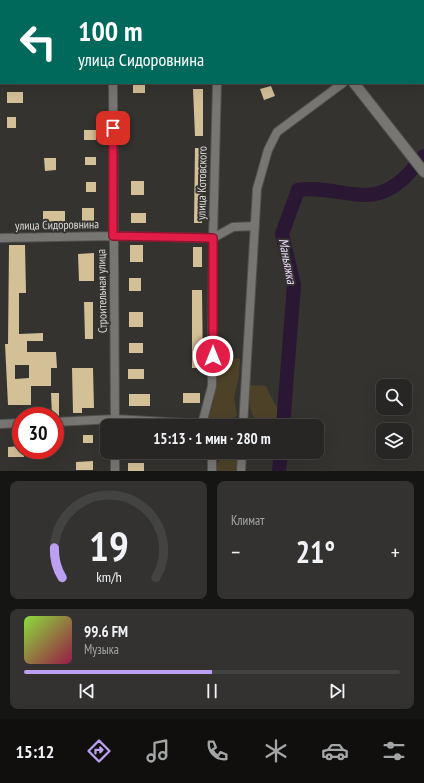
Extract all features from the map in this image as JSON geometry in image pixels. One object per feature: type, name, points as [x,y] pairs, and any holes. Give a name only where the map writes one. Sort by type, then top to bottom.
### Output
[{"type":"street","name":"Строительная улица","points":[[113,84],[115,419]]},
{"type":"street","name":"улица Котовского","points":[[204,419],[212,386],[213,238],[217,84]]},
{"type":"street","points":[[243,419],[258,189],[268,150],[277,132],[342,84]]},
{"type":"street","points":[[355,84],[424,172]]},
{"type":"street","name":"улица Сидоровнина","points":[[0,238],[113,236],[213,238],[233,227],[255,226]]},
{"type":"street","points":[[64,422],[100,423]]},
{"type":"street","points":[[0,424],[12,423]]},
{"type":"street","points":[[114,471],[115,459]]},
{"type":"street","points":[[212,459],[212,471]]},
{"type":"street","points":[[241,471],[242,459]]},
{"type":"shaded area","points":[[218,339],[228,357],[240,359],[239,377],[234,398],[237,415],[233,419],[209,419],[214,400]]},
{"type":"shaded area","points":[[250,385],[266,386],[274,403],[282,412],[281,419],[255,419],[251,411],[249,397]]},
{"type":"shaded area","points":[[221,459],[237,459],[237,471],[215,471],[215,466]]},
{"type":"building","points":[[133,84],[145,84],[145,93],[133,93]]},
{"type":"building","points":[[271,86],[275,96],[264,100],[260,89]]},
{"type":"building","points":[[193,89],[203,89],[203,136],[195,136]]},
{"type":"building","points":[[7,92],[23,92],[23,103],[7,103]]},
{"type":"building","points":[[7,117],[16,117],[16,128],[7,128]]},
{"type":"building","points":[[84,130],[96,130],[96,140],[84,140]]},
{"type":"building","points":[[195,148],[203,148],[202,223],[194,223]]},
{"type":"building","points":[[85,157],[96,157],[96,165],[85,165]]},
{"type":"building","points":[[44,158],[56,158],[56,170],[45,171]]},
{"type":"building","points":[[131,181],[144,181],[144,195],[131,195]]},
{"type":"building","points":[[86,182],[96,182],[96,192],[86,192]]},
{"type":"building","points":[[82,208],[94,208],[94,223],[82,223]]},
{"type":"building","points":[[43,211],[65,211],[65,225],[43,225]]},
{"type":"building","points":[[131,213],[146,213],[146,223],[131,223]]},
{"type":"building","points":[[9,245],[25,245],[26,293],[19,293],[19,334],[43,333],[43,341],[27,341],[27,352],[56,352],[57,368],[51,368],[51,386],[31,386],[31,405],[8,405],[5,344],[8,344]],"holes":[[[15,365],[29,365],[29,378],[15,379]]]},
{"type":"building","points":[[130,245],[143,245],[143,262],[130,262]]},
{"type":"building","points":[[193,247],[202,247],[202,267],[193,267]]},
{"type":"building","points":[[94,253],[94,281],[79,281],[78,254]]},
{"type":"building","points":[[129,278],[141,278],[141,291],[129,291]]},
{"type":"building","points":[[192,290],[202,290],[203,368],[192,368]]},
{"type":"building","points":[[84,302],[93,302],[93,339],[85,339]]},
{"type":"building","points":[[129,312],[143,312],[143,327],[129,327]]},
{"type":"building","points":[[129,343],[143,343],[143,353],[129,353]]},
{"type":"building","points":[[72,368],[93,368],[94,408],[82,408],[82,413],[73,413]]},
{"type":"building","points":[[128,369],[144,369],[144,379],[128,379]]},
{"type":"building","points":[[51,393],[59,393],[59,407],[52,407]]},
{"type":"building","points":[[183,393],[200,393],[200,403],[183,403]]},
{"type":"building","points":[[129,394],[150,394],[150,406],[129,406]]},
{"type":"building","points":[[83,435],[93,435],[93,443],[83,443]]},
{"type":"building","points":[[8,447],[12,447],[12,457],[8,457]]},
{"type":"building","points":[[93,461],[93,470],[76,470],[76,462]]},
{"type":"building","points":[[128,463],[144,463],[144,471],[128,471]]},
{"type":"waterway","name":"Маньяжка","points":[[284,419],[294,285],[282,234],[298,190],[319,189],[361,195],[379,193],[386,191],[398,183],[424,156]]},
{"type":"waterway","name":"Маньяжка","points":[[279,471],[280,459]]},
{"type":"route","points":[[113,128],[113,236],[213,238],[213,356]]}]
